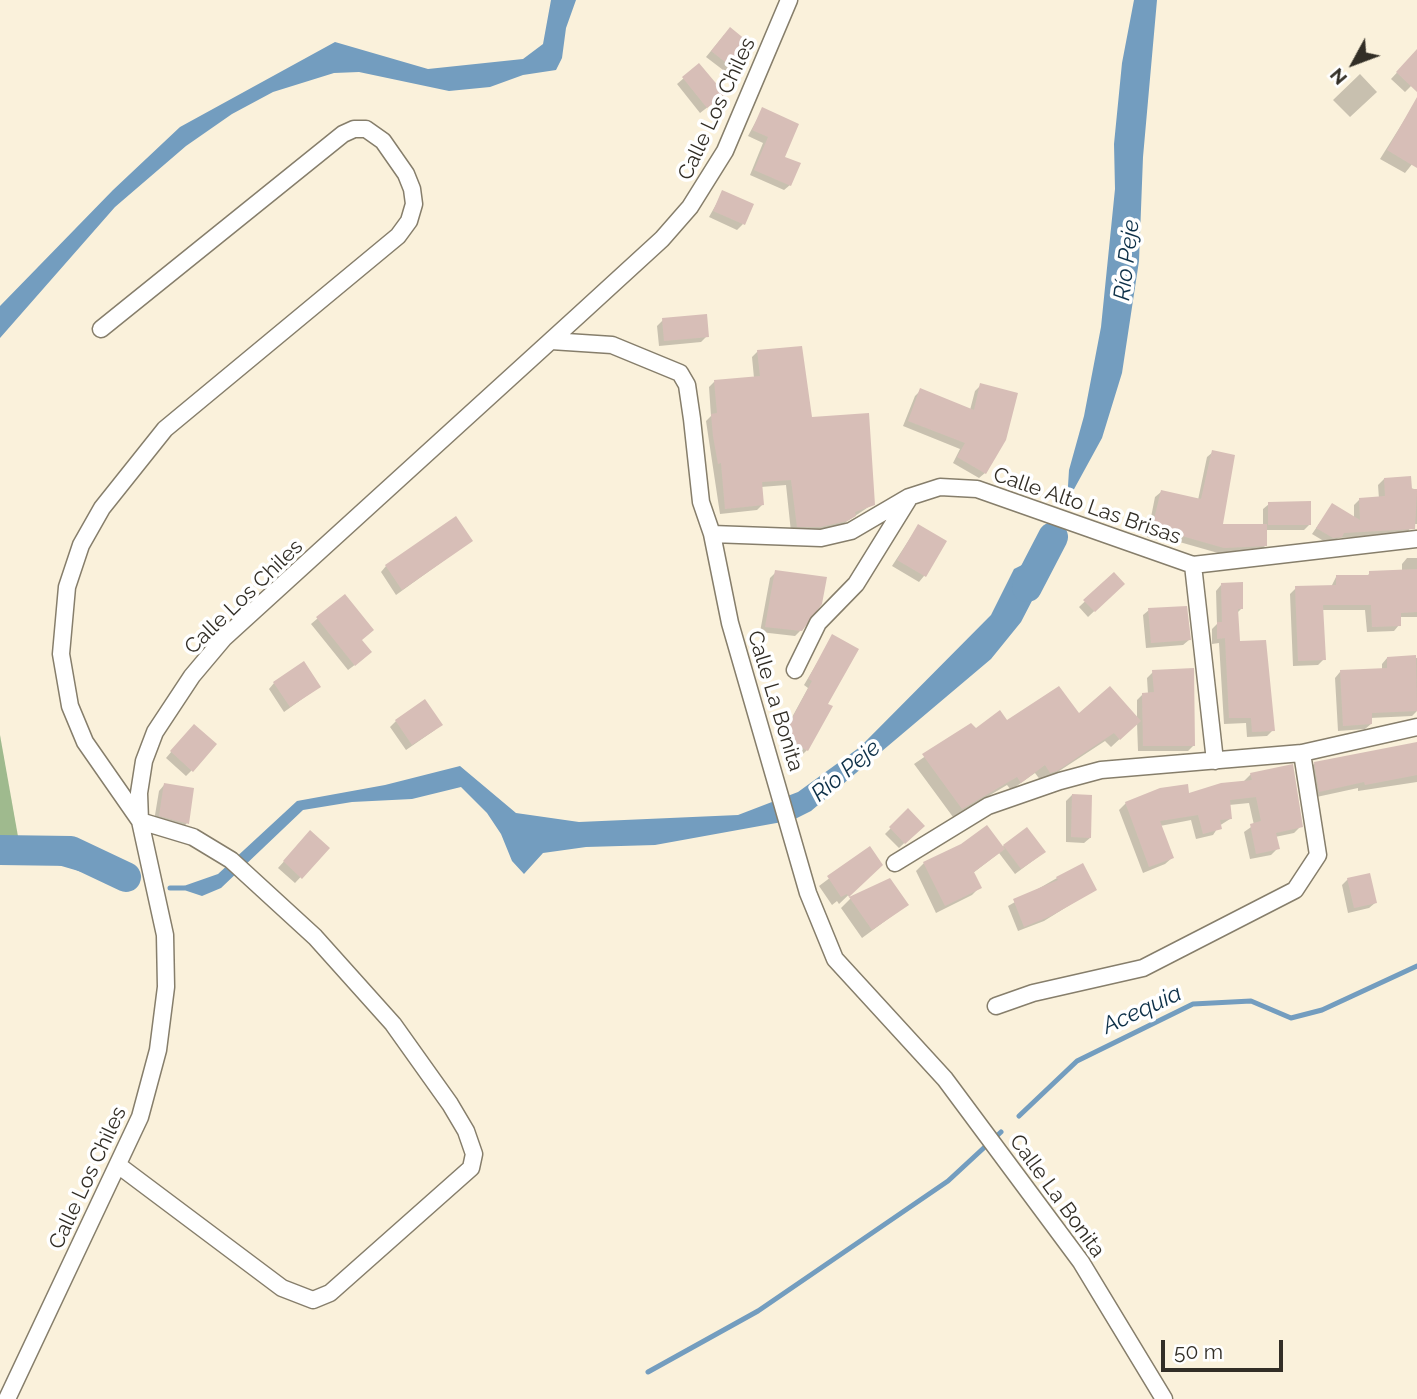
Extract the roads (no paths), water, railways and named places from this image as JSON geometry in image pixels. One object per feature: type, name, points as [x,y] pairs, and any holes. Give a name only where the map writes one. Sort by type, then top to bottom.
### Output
[{"type":"street","name":"Calle Los Chiles","points":[[7,1399],[144,1106],[160,1038],[166,987],[165,935],[140,821],[140,777],[149,747],[171,705],[204,661],[230,633],[662,239],[700,195],[725,150],[789,0]]},
{"type":"street","points":[[101,329],[343,134],[354,128],[366,129],[383,141],[406,174],[414,204],[409,222],[398,236],[165,429],[102,508],[82,545],[67,587],[61,654],[70,706],[85,741],[140,821],[193,837],[231,860],[250,874],[315,937],[393,1024],[466,1131],[474,1154],[471,1168],[330,1293],[313,1300],[282,1289],[118,1165]]},
{"type":"street","name":"Calle La Bonita","points":[[551,341],[612,345],[680,373],[687,385],[701,502],[712,534],[730,623],[808,892],[835,959],[945,1079],[1081,1262],[1164,1399]]},
{"type":"street","name":"Calle Alto Las Brisas","points":[[712,534],[821,538],[851,531],[909,498],[940,487],[977,489],[1193,565],[1417,539]]},
{"type":"street","points":[[795,670],[818,623],[856,584],[909,498]]},
{"type":"street","points":[[1193,565],[1215,761]]},
{"type":"street","points":[[895,863],[988,806],[1101,770],[1302,753],[1417,727]]},
{"type":"street","points":[[996,1006],[1032,993],[1143,968],[1295,890],[1318,855],[1302,753]]},
{"type":"water","points":[[551,0],[576,0],[566,28],[562,58],[556,70],[523,75],[490,87],[449,91],[359,72],[334,73],[273,92],[232,114],[186,146],[115,207],[0,338],[0,306],[113,190],[180,127],[335,42],[428,69],[523,59],[543,44]]},
{"type":"water","points":[[1134,0],[1157,0],[1143,157],[1139,261],[1122,373],[1102,438],[1067,502],[1069,470],[1084,416],[1101,327],[1115,189],[1114,144],[1122,63]]},
{"type":"water","points":[[1046,553],[1050,566],[1021,622],[991,659],[811,811],[793,820],[655,845],[586,847],[543,853],[524,874],[512,861],[501,834],[487,813],[461,787],[412,799],[352,802],[303,810],[221,888],[202,896],[178,888],[218,874],[297,801],[385,785],[460,766],[516,813],[579,822],[738,815],[798,792],[860,747],[991,615],[1014,569]]},
{"type":"water","points":[[0,842],[65,845],[108,861],[118,873],[82,872],[34,858],[0,857]]},
{"type":"waterway","name":"Río Peje","points":[[1027,587],[1053,537]]},
{"type":"waterway","name":"Río Peje","points":[[0,850],[71,851],[126,877]]},
{"type":"waterway","points":[[170,888],[184,888]]},
{"type":"waterway","name":"Acequia","points":[[1019,1116],[1077,1061],[1193,1004],[1251,1001],[1291,1018],[1322,1010],[1417,966]]},
{"type":"waterway","name":"Acequia","points":[[648,1372],[758,1311],[948,1181],[1001,1132]]}]
